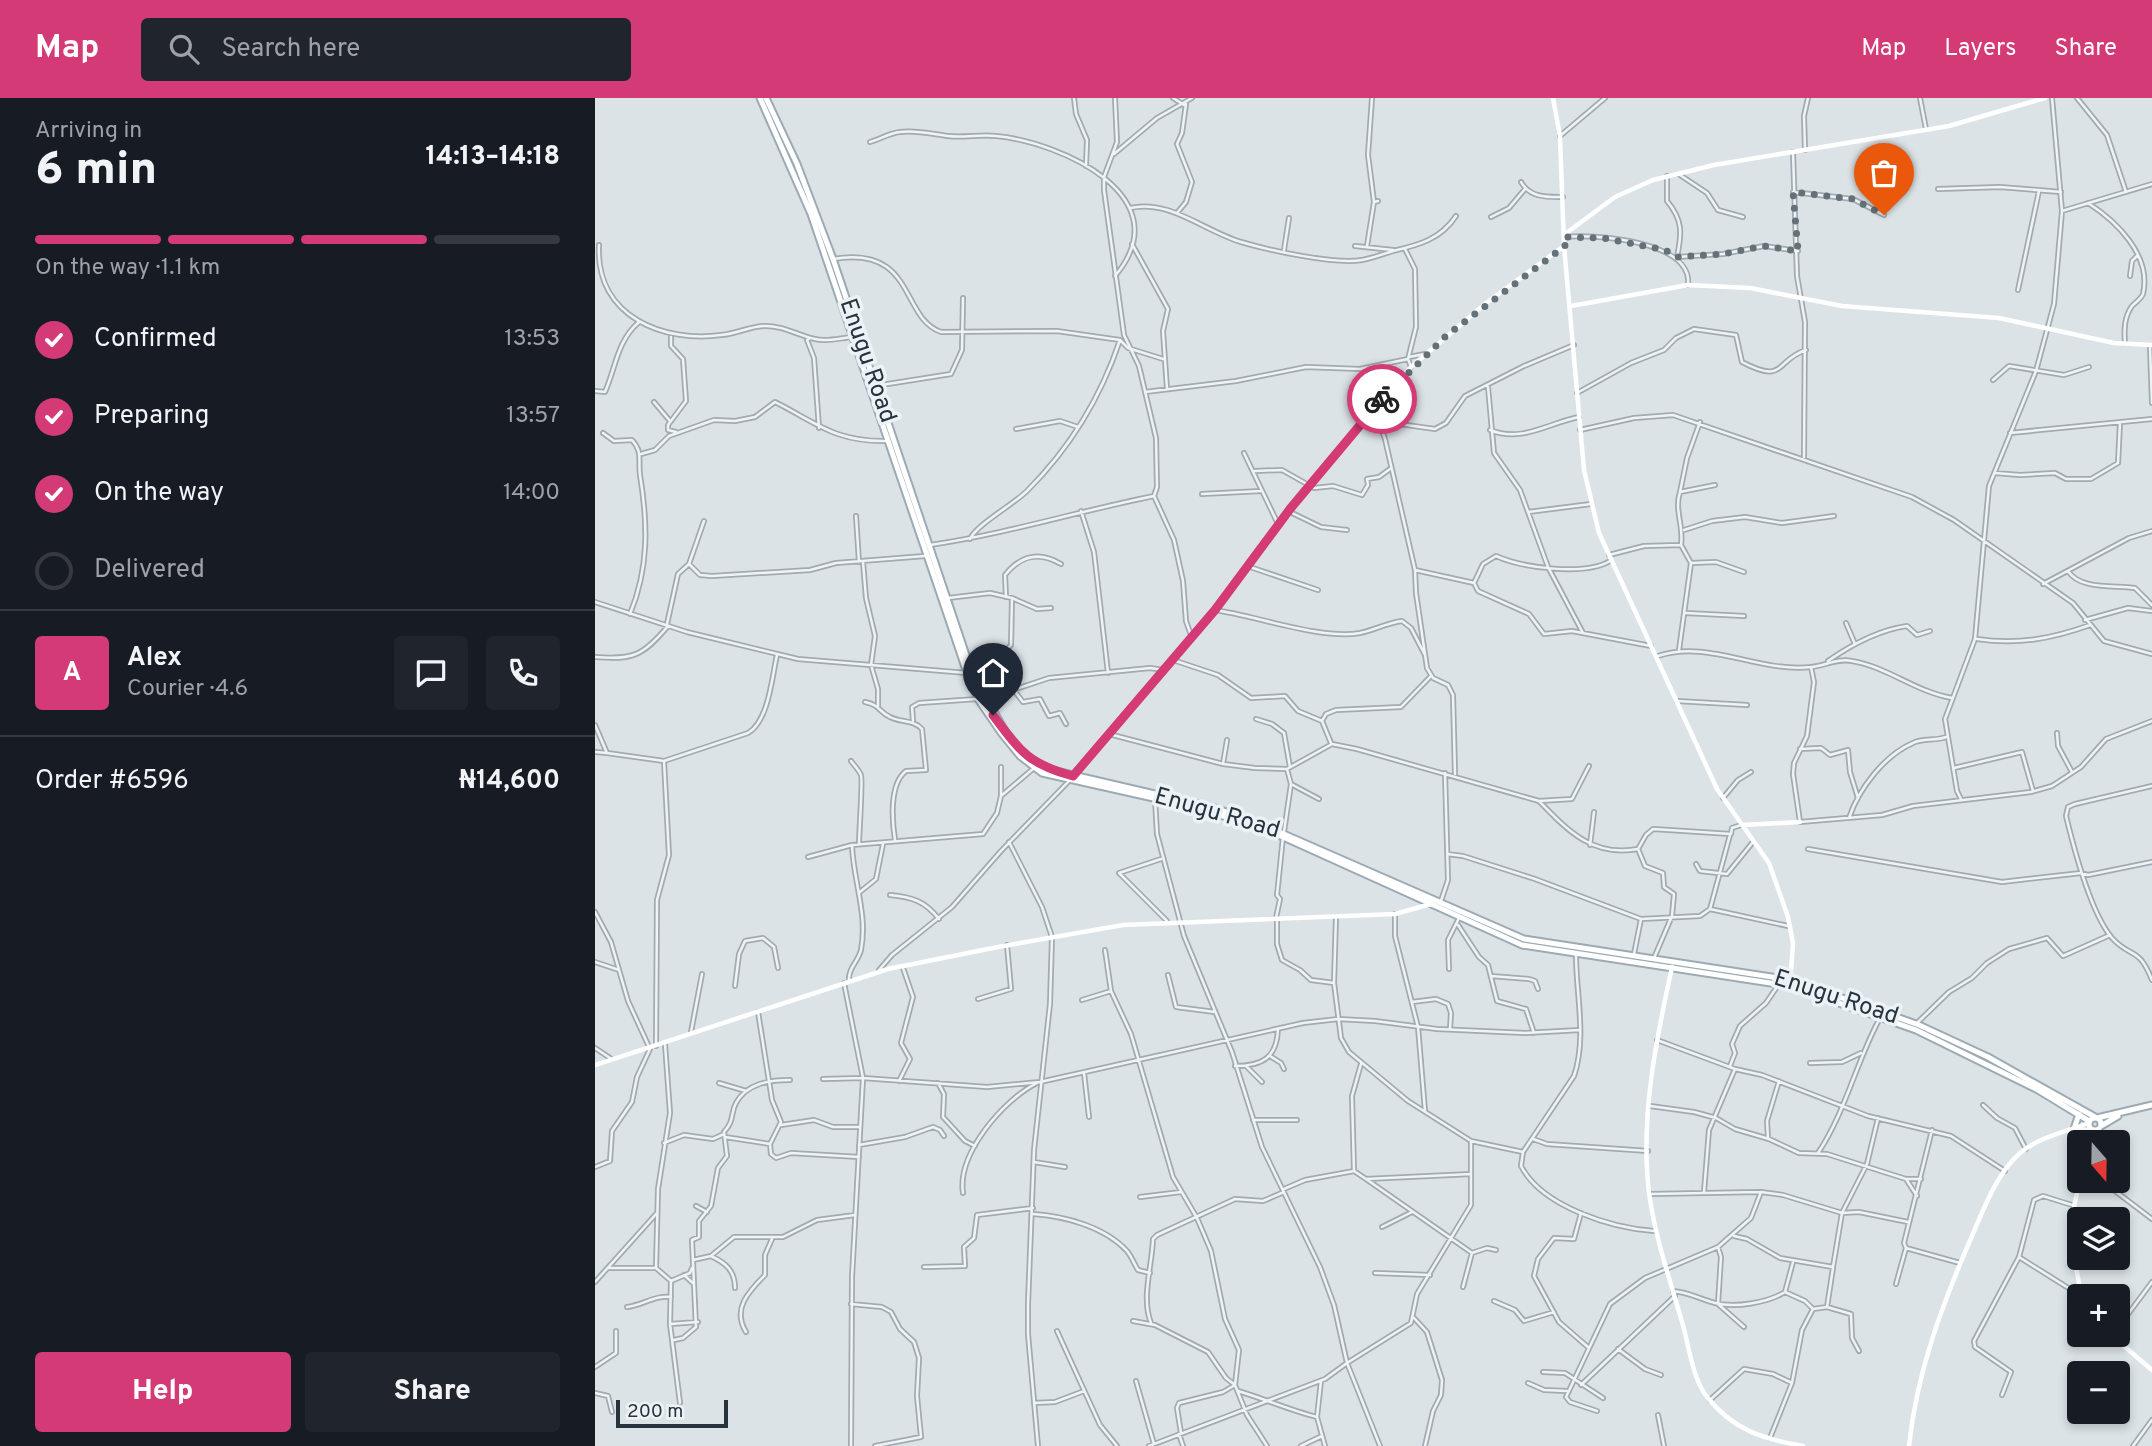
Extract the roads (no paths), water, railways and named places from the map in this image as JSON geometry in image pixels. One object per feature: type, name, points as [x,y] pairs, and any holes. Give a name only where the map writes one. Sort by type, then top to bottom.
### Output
[{"type":"main road","points":[[761,98],[807,202],[967,673],[1011,746],[1034,768],[1213,812],[1283,834]]},
{"type":"main road","name":"Enugu Road","points":[[766,98],[797,164],[833,259],[981,699],[1005,731],[1033,761],[1071,779],[1215,808],[1283,834],[1432,903],[1524,939],[1577,951],[1654,959],[1790,983],[1916,1024],[1988,1058],[2096,1118]]},
{"type":"main road","points":[[1432,903],[1459,921],[1523,945],[1577,951],[1779,984],[1790,983],[1916,1030],[1985,1063],[2078,1114],[2093,1126]]},
{"type":"main road","points":[[2093,1126],[2152,1105]]},
{"type":"main road","points":[[2070,1130],[2078,1114]]},
{"type":"main road","points":[[2096,1118],[2121,1114]]},
{"type":"main road","points":[[2093,1126],[2096,1118]]},
{"type":"main road","points":[[2093,1126],[2096,1118]]},
{"type":"street","points":[[1074,98],[1076,114],[1087,140],[1086,166]]},
{"type":"street","points":[[1115,98],[1117,142],[1104,177],[1115,276],[1128,348]]},
{"type":"street","points":[[1173,98],[1185,104]]},
{"type":"street","points":[[1114,154],[1157,118],[1192,98]]},
{"type":"street","points":[[1367,246],[1376,202],[1368,156],[1372,98]]},
{"type":"street","points":[[1553,98],[1560,136],[1564,236],[1580,430],[1591,504],[1609,558],[1723,798],[1769,863],[1793,943],[1790,983]]},
{"type":"street","points":[[1560,136],[1605,98]]},
{"type":"street","points":[[1805,150],[1804,116],[1808,98]]},
{"type":"street","points":[[1920,98],[1926,129]]},
{"type":"street","points":[[1564,236],[1615,197],[1667,176],[1926,129],[2045,98]]},
{"type":"street","points":[[1962,799],[1957,791],[1945,719],[1975,639],[1989,486],[2036,370],[2050,327],[2062,239],[2061,192],[2052,98]]},
{"type":"street","points":[[2077,98],[2107,135],[2126,192]]},
{"type":"street","points":[[1177,213],[1186,202],[1192,182],[1177,144],[1182,133],[1185,104]]},
{"type":"street","points":[[870,142],[898,132],[997,136],[1052,150],[1086,166],[1123,194],[1130,208],[1134,231],[1129,257],[1115,276]]},
{"type":"street","points":[[1793,152],[1797,276],[1803,300],[1806,350],[1804,457]]},
{"type":"street","points":[[1677,174],[1695,182],[1707,192],[1718,211],[1743,217]]},
{"type":"street","points":[[1667,176],[1667,201],[1678,214],[1682,230],[1677,257]]},
{"type":"street","points":[[1521,182],[1525,188],[1538,195],[1563,197]]},
{"type":"street","points":[[2062,211],[2152,184]]},
{"type":"street","points":[[1938,188],[2000,187],[2061,192]]},
{"type":"street","points":[[1491,216],[1509,208],[1525,188]]},
{"type":"street","points":[[2018,290],[2039,191]]},
{"type":"street","points":[[1793,192],[1853,199],[1884,215]]},
{"type":"street","points":[[2088,203],[2121,226],[2133,240],[2145,266],[2143,296],[2131,307],[2126,320],[2125,344]]},
{"type":"street","points":[[1130,208],[1148,206],[1177,213],[1240,242],[1322,258],[1360,261],[1405,249],[1442,234],[1456,215]]},
{"type":"street","points":[[1284,250],[1289,218]]},
{"type":"street","points":[[1564,236],[1603,238],[1665,250],[1677,257],[1688,272],[1688,285]]},
{"type":"street","points":[[1132,243],[1168,309],[1163,331],[1167,389]]},
{"type":"street","points":[[596,274],[599,245]]},
{"type":"street","points":[[1355,246],[1396,250]]},
{"type":"street","points":[[877,972],[892,955],[939,919],[1071,779],[1192,638],[1288,511],[1411,367],[1486,303],[1565,246]]},
{"type":"street","points":[[1677,257],[1723,254],[1764,246],[1798,251]]},
{"type":"street","points":[[1405,249],[1415,269],[1416,327],[1408,358],[1411,367]]},
{"type":"street","points":[[2130,276],[2132,261],[2138,255]]},
{"type":"street","points":[[833,259],[854,256],[886,268],[901,279],[930,326],[941,332],[1037,329],[1120,340],[1128,348],[1139,366],[1156,438],[1154,496],[1174,540],[1183,581],[1186,621],[1192,638]]},
{"type":"street","points":[[1571,306],[1688,285],[1750,288],[1803,300],[2000,318],[2050,327],[2081,337],[2151,345],[2152,403]]},
{"type":"street","points":[[875,386],[951,374],[961,350],[964,331],[963,298]]},
{"type":"street","points":[[611,303],[659,334],[671,336],[720,336],[765,326],[785,328],[824,341],[852,337]]},
{"type":"street","points":[[595,391],[605,392],[623,342],[628,332],[639,322]]},
{"type":"street","points":[[1577,393],[1631,363],[1664,350],[1676,338],[1694,329],[1736,335],[1742,362],[1771,372],[1783,368],[1793,354],[1806,350]]},
{"type":"street","points":[[671,336],[671,346],[683,359],[686,401],[670,421],[668,430],[679,432]]},
{"type":"street","points":[[811,338],[807,340],[814,358],[819,428]]},
{"type":"street","points":[[970,539],[1037,481],[1078,427],[1093,407],[1120,340]]},
{"type":"street","points":[[1378,421],[1435,429],[1445,422],[1460,401],[1524,366],[1574,345]]},
{"type":"street","points":[[1128,348],[1163,359]]},
{"type":"street","points":[[1145,392],[1236,381],[1306,368],[1360,369],[1425,354]]},
{"type":"street","points":[[1993,380],[2007,366],[2064,375],[2089,367]]},
{"type":"street","points":[[1488,387],[1494,453],[1520,490],[1548,567],[1583,633]]},
{"type":"street","points":[[654,402],[670,421]]},
{"type":"street","points":[[641,454],[655,450],[669,436],[679,432],[714,420],[735,421],[755,417],[775,402],[819,428],[862,440],[888,441]]},
{"type":"street","points":[[1374,409],[1415,570],[1426,658]]},
{"type":"street","points":[[1580,430],[1634,418],[1673,415],[1804,457],[1913,497],[1985,541],[2073,603],[2104,641],[2152,654]]},
{"type":"street","points":[[1490,430],[1509,436],[1521,435],[1557,421],[1579,417]]},
{"type":"street","points":[[2010,433],[2152,419]]},
{"type":"street","points":[[1016,429],[1060,421],[1078,427]]},
{"type":"street","points":[[1679,650],[1691,563],[1681,545],[1684,530],[1677,507],[1687,458],[1700,422]]},
{"type":"street","points":[[1995,473],[2055,473],[2066,479],[2094,478],[2119,463],[2120,423]]},
{"type":"street","points":[[603,433],[614,441],[632,440],[641,454],[639,471],[646,544],[643,578],[631,614]]},
{"type":"street","points":[[1244,453],[1255,471],[1255,481],[1278,524]]},
{"type":"street","points":[[1255,471],[1282,470],[1318,489],[1341,487],[1363,495],[1367,479],[1379,477],[1390,469]]},
{"type":"street","points":[[1680,492],[1715,485]]},
{"type":"street","points":[[1202,494],[1261,491]]},
{"type":"street","points":[[930,545],[1039,525],[1081,511],[1154,496]]},
{"type":"street","points":[[1528,512],[1591,504]]},
{"type":"street","points":[[1081,511],[1094,552],[1108,673]]},
{"type":"street","points":[[1288,511],[1321,527],[1347,530]]},
{"type":"street","points":[[856,516],[866,598],[875,636],[871,665],[878,689],[879,706]]},
{"type":"street","points":[[1684,530],[1712,520],[1745,517],[1782,523],[1834,516]]},
{"type":"street","points":[[595,657],[633,657],[657,639],[672,614],[678,574],[689,564],[704,521]]},
{"type":"street","points":[[2043,584],[2129,538],[2152,531]]},
{"type":"street","points":[[1474,583],[1483,564],[1496,556],[1515,564],[1598,567],[1609,558],[1644,546],[1681,545]]},
{"type":"street","points":[[1006,597],[1005,575],[1019,559],[1033,555],[1050,557],[1061,564]]},
{"type":"street","points":[[689,564],[700,575],[712,576],[810,570],[927,556]]},
{"type":"street","points":[[1691,563],[1716,562],[1744,572]]},
{"type":"street","points":[[1247,566],[1318,590]]},
{"type":"street","points":[[1415,570],[1474,583]]},
{"type":"street","points":[[2068,571],[2076,581],[2136,588],[2152,605]]},
{"type":"street","points":[[1474,583],[1478,591],[1529,614],[1544,635],[1583,633],[1651,646]]},
{"type":"street","points":[[948,598],[990,593],[1012,598],[1037,609],[1051,608]]},
{"type":"street","points":[[975,680],[1011,645],[1012,598]]},
{"type":"street","points":[[595,602],[667,625],[777,654],[967,673]]},
{"type":"street","points":[[2085,620],[2128,608],[2152,611]]},
{"type":"street","points":[[1215,610],[1333,633],[1361,633],[1383,624],[1402,621],[1417,636],[1431,676],[1448,685],[1452,691],[1455,775]]},
{"type":"street","points":[[1686,612],[1744,616]]},
{"type":"street","points":[[1846,623],[1855,644]]},
{"type":"street","points":[[1975,639],[2023,642],[2045,639],[2090,625]]},
{"type":"street","points":[[1825,663],[1855,644],[1894,628],[1907,626],[1917,635],[1930,631]]},
{"type":"street","points":[[1417,636],[1424,634]]},
{"type":"street","points":[[1420,644],[1426,645]]},
{"type":"street","points":[[1656,657],[1679,650],[1716,654],[1771,666],[1811,667],[1851,661],[1931,694],[1952,698]]},
{"type":"street","points":[[595,752],[664,761],[752,731],[763,710],[777,654]]},
{"type":"street","points":[[1173,660],[1218,675],[1251,698],[1285,696],[1298,711],[1322,721],[1332,744]]},
{"type":"street","points":[[1800,821],[1793,774],[1807,736],[1814,682],[1811,667]]},
{"type":"street","points":[[913,721],[915,704],[939,699],[981,699],[1049,678],[1150,668],[1164,670]]},
{"type":"street","points":[[1322,721],[1326,714],[1336,710],[1401,707],[1431,676]]},
{"type":"street","points":[[1012,688],[1023,702],[1040,699],[1049,716],[1060,713],[1066,724]]},
{"type":"street","points":[[1677,701],[1747,705]]},
{"type":"street","points":[[865,702],[879,706],[888,716],[913,721],[922,729],[926,770],[906,771],[898,779],[892,822],[896,841]]},
{"type":"street","points":[[1256,719],[1272,724],[1284,733],[1291,784],[1277,874],[1277,895],[1280,899],[1276,919],[1277,944],[1282,960],[1311,980],[1334,983]]},
{"type":"street","points":[[1447,854],[1463,856],[1523,875],[1641,919],[1700,916],[1710,909],[1732,828],[1741,825],[1882,816],[1913,806],[2033,792],[2052,786],[2081,766],[2106,739],[2152,721]]},
{"type":"street","points":[[595,725],[607,753]]},
{"type":"street","points":[[2057,733],[2058,746],[2072,772]]},
{"type":"street","points":[[1109,734],[1223,764],[1288,768],[1332,744],[1455,775],[1539,801],[1572,799],[1589,766]]},
{"type":"street","points":[[1849,818],[1858,799],[1884,761],[1911,743],[1946,737]]},
{"type":"street","points":[[1223,764],[1227,740]]},
{"type":"street","points":[[1800,749],[1821,748],[1830,755],[1848,750],[1850,772],[1858,799]]},
{"type":"street","points":[[1954,768],[2022,752],[2033,792]]},
{"type":"street","points":[[595,1167],[610,1161],[612,1131],[632,1102],[638,1077],[653,1048],[657,900],[669,855],[664,761]]},
{"type":"street","points":[[851,761],[861,774],[863,785],[859,802],[859,844]]},
{"type":"street","points":[[809,857],[859,844],[983,834],[997,813],[1001,796],[1001,767]]},
{"type":"street","points":[[1001,796],[1034,768]]},
{"type":"street","points":[[1723,798],[1738,780],[1751,772]]},
{"type":"street","points":[[1440,904],[1448,880],[1445,773]]},
{"type":"street","points":[[1291,784],[1319,799]]},
{"type":"street","points":[[2152,786],[2068,807],[2066,816],[2081,873],[2110,935],[2142,958],[2152,980]]},
{"type":"street","points":[[1952,801],[1957,791]]},
{"type":"street","points":[[1155,799],[1157,834],[1179,920],[1253,1120],[1329,1292],[1347,1363],[1380,1446]]},
{"type":"street","points":[[1539,801],[1556,819],[1590,845],[1622,852],[1638,849],[1646,835],[1658,829],[1731,834]]},
{"type":"street","points":[[1590,845],[1594,812]]},
{"type":"street","points":[[1696,864],[1700,871],[1719,875],[1730,872],[1753,841]]},
{"type":"street","points":[[1009,842],[1042,906],[1052,937],[1050,1004],[1034,1162],[1028,1334],[1038,1446]]},
{"type":"street","points":[[860,892],[876,879],[884,843]]},
{"type":"street","points":[[851,1446],[851,1304],[863,1078],[847,982],[861,950],[860,892],[852,845]]},
{"type":"street","points":[[1638,849],[1645,866],[1663,873],[1664,887],[1674,893],[1672,916],[1654,959]]},
{"type":"street","points":[[1808,849],[2002,882],[2081,873],[2088,875],[2152,863]]},
{"type":"street","points":[[1162,858],[1119,873],[1167,922]]},
{"type":"street","points":[[2084,880],[2088,875]]},
{"type":"street","points":[[890,895],[912,897],[926,904],[939,919]]},
{"type":"street","points":[[595,1065],[902,966],[1123,925],[1179,920],[1395,914],[1432,903]]},
{"type":"street","points":[[1710,909],[1790,926]]},
{"type":"street","points":[[595,912],[611,942],[628,1001],[653,1048]]},
{"type":"street","points":[[1395,914],[1395,936],[1418,1027],[1425,1111]]},
{"type":"street","points":[[1336,917],[1334,983],[1343,1045],[1408,1101],[1471,1141],[1523,1152]]},
{"type":"street","points":[[1633,956],[1641,919]]},
{"type":"street","points":[[1450,969],[1448,940],[1459,921]]},
{"type":"street","points":[[1459,921],[1479,957],[1488,965],[1497,1001],[1526,1009],[1534,1032]]},
{"type":"street","points":[[1916,1024],[1949,992],[2009,949],[2047,938],[2063,956],[2110,935]]},
{"type":"street","points":[[735,986],[739,954],[745,941],[763,938],[774,947],[778,968]]},
{"type":"street","points":[[978,999],[1010,989],[1007,946]]},
{"type":"street","points":[[1105,950],[1111,991],[1140,1061],[1157,1131],[1181,1192],[1197,1218],[1211,1251],[1225,1319],[1237,1343],[1235,1385]]},
{"type":"street","points":[[1577,951],[1580,1030],[1578,1063],[1574,1076],[1523,1152],[1521,1166],[1530,1178],[1581,1213],[1615,1226],[1657,1231]]},
{"type":"street","points":[[595,962],[619,970]]},
{"type":"street","points":[[899,1081],[911,1059],[901,1043],[913,997],[902,966]]},
{"type":"street","points":[[1672,967],[1656,1040],[1648,1150],[1649,1194],[1667,1269],[1701,1386],[1710,1400],[1745,1430],[1769,1440],[1803,1446]]},
{"type":"street","points":[[691,1035],[692,1012],[702,974]]},
{"type":"street","points":[[1168,975],[1176,1007],[1215,1012]]},
{"type":"street","points":[[1491,976],[1529,979],[1535,981],[1538,989]]},
{"type":"street","points":[[1730,1066],[1735,1053],[1732,1044],[1739,1026],[1766,1003],[1779,984]]},
{"type":"street","points":[[1082,1000],[1111,991]]},
{"type":"street","points":[[1412,1002],[1436,999],[1448,1004],[1451,1013],[1450,1029]]},
{"type":"street","points":[[758,1012],[772,1100],[781,1125],[770,1144],[771,1154],[776,1158],[791,1153],[859,1157]]},
{"type":"street","points":[[1818,1153],[1844,1104],[1861,1054],[1880,1018]]},
{"type":"street","points":[[823,1079],[863,1078],[987,1087],[1040,1082],[1278,1029],[1338,1019],[1450,1029],[1534,1032],[1580,1030]]},
{"type":"street","points":[[1235,1066],[1254,1064],[1270,1056],[1276,1049],[1278,1029]]},
{"type":"street","points":[[1656,1040],[1878,1118],[1951,1136],[2005,1171]]},
{"type":"street","points":[[656,1268],[657,1213],[671,1101],[665,1044]]},
{"type":"street","points":[[595,1048],[613,1060]]},
{"type":"street","points":[[1810,1063],[1842,1062],[1861,1054]]},
{"type":"street","points":[[1270,1056],[1281,1063],[1284,1069]]},
{"type":"street","points":[[1354,1171],[1352,1096],[1361,1063]]},
{"type":"street","points":[[1253,1070],[1254,1064]]},
{"type":"street","points":[[1247,1066],[1262,1082]]},
{"type":"street","points":[[1705,1192],[1705,1149],[1709,1130],[1726,1097],[1729,1079],[1735,1069]]},
{"type":"street","points":[[1084,1073],[1089,1117]]},
{"type":"street","points":[[674,1340],[689,1333],[698,1322],[692,1240],[699,1237],[699,1221],[713,1200],[718,1168],[727,1156],[724,1135],[734,1120],[737,1102],[746,1091],[770,1081],[790,1080]]},
{"type":"street","points":[[1767,1139],[1767,1121],[1779,1081]]},
{"type":"street","points":[[963,1193],[961,1179],[986,1127],[1023,1092],[1040,1082]]},
{"type":"street","points":[[719,1083],[746,1091]]},
{"type":"street","points":[[938,1083],[944,1094],[943,1117],[965,1141],[975,1146]]},
{"type":"street","points":[[1983,1105],[1997,1118],[2015,1128],[2026,1149]]},
{"type":"street","points":[[1650,1106],[1716,1118],[1735,1129],[1800,1153],[1818,1153],[1867,1164],[1906,1179],[1921,1179]]},
{"type":"street","points":[[1827,1307],[1842,1213],[1867,1164],[1878,1118]]},
{"type":"street","points":[[781,1125],[814,1120],[833,1127],[860,1127]]},
{"type":"street","points":[[1253,1120],[1297,1120]]},
{"type":"street","points":[[2070,1130],[2093,1126],[2093,1130]]},
{"type":"street","points":[[859,1145],[905,1137],[933,1127],[940,1129],[944,1136]]},
{"type":"street","points":[[1896,1284],[1906,1248],[1908,1222],[1917,1196],[1932,1130]]},
{"type":"street","points":[[1909,1446],[1924,1360],[1960,1263],[2005,1171],[2026,1149],[2067,1131]]},
{"type":"street","points":[[664,1143],[684,1135],[713,1139],[724,1135],[770,1144]]},
{"type":"street","points":[[1532,1138],[1547,1144],[1648,1150]]},
{"type":"street","points":[[1149,1446],[1321,1381],[1405,1328],[1414,1318],[1417,1294],[1471,1205],[1471,1141]]},
{"type":"street","points":[[1034,1162],[1065,1167]]},
{"type":"street","points":[[1151,1323],[1145,1300],[1151,1273],[1153,1239],[1235,1199],[1263,1201],[1305,1180],[1354,1171],[1472,1253]]},
{"type":"street","points":[[1366,1179],[1433,1173],[1471,1174]]},
{"type":"street","points":[[1906,1179],[1917,1196]]},
{"type":"street","points":[[1140,1197],[1181,1192]]},
{"type":"street","points":[[1649,1194],[1761,1192],[1783,1195],[1842,1213],[1859,1212],[1908,1222]]},
{"type":"street","points":[[1597,1411],[1568,1401],[1567,1391],[1610,1304],[1645,1278],[1719,1247],[1751,1218],[1761,1192]]},
{"type":"street","points":[[2076,1194],[2072,1205],[2072,1245],[2080,1284]]},
{"type":"street","points":[[2119,1194],[2152,1219]]},
{"type":"street","points":[[2002,1395],[2011,1375],[2009,1369],[1974,1344],[1993,1301],[2019,1257],[2034,1200],[2043,1196],[2072,1205]]},
{"type":"street","points":[[696,1206],[707,1212]]},
{"type":"street","points":[[924,1267],[965,1266],[964,1247],[974,1238],[977,1215],[1033,1208]]},
{"type":"street","points":[[1382,1227],[1412,1212]]},
{"type":"street","points":[[595,1282],[657,1213]]},
{"type":"street","points":[[1581,1213],[1574,1239],[1554,1238],[1542,1252],[1534,1270],[1537,1284],[1565,1328],[1589,1348]]},
{"type":"street","points":[[1033,1214],[1057,1216],[1091,1226],[1121,1246],[1138,1270],[1151,1273]]},
{"type":"street","points":[[692,1263],[711,1256],[734,1237],[744,1235],[772,1239],[783,1237],[817,1220],[855,1215]]},
{"type":"street","points":[[1733,1236],[1747,1239],[1780,1258],[1833,1267]]},
{"type":"street","points":[[746,1332],[740,1321],[740,1308],[752,1288],[765,1275],[765,1255],[772,1239]]},
{"type":"street","points":[[1718,1304],[1721,1256],[1719,1247]]},
{"type":"street","points":[[1472,1253],[1487,1248],[1496,1250]]},
{"type":"street","points":[[1906,1248],[1960,1263]]},
{"type":"street","points":[[1463,1287],[1472,1253]]},
{"type":"street","points":[[711,1256],[727,1265],[735,1279],[735,1289]]},
{"type":"street","points":[[2019,1257],[2067,1287]]},
{"type":"street","points":[[1785,1292],[1793,1261]]},
{"type":"street","points":[[671,1281],[690,1273],[692,1263]]},
{"type":"street","points":[[609,1268],[656,1268],[671,1281],[670,1324],[680,1403]]},
{"type":"street","points":[[1375,1273],[1430,1275]]},
{"type":"street","points":[[684,1275],[695,1285]]},
{"type":"street","points":[[2130,1312],[2152,1282]]},
{"type":"street","points":[[1581,1385],[1674,1294],[1686,1292],[1718,1304],[1744,1326]]},
{"type":"street","points":[[1718,1304],[1754,1302],[1785,1292],[1805,1301],[1813,1309]]},
{"type":"street","points":[[627,1307],[641,1306],[663,1296],[671,1297]]},
{"type":"street","points":[[1494,1301],[1515,1310],[1524,1321],[1554,1312]]},
{"type":"street","points":[[851,1304],[881,1307],[891,1312],[899,1329],[914,1342],[919,1358],[917,1396],[921,1437],[875,1446]]},
{"type":"street","points":[[1813,1309],[1827,1307],[1851,1314],[1852,1338],[1859,1351]]},
{"type":"street","points":[[1769,1440],[1792,1383],[1802,1331],[1813,1309]]},
{"type":"street","points":[[1414,1318],[1427,1332],[1442,1380],[1441,1395],[1433,1410],[1425,1446]]},
{"type":"street","points":[[1133,1321],[1151,1323],[1201,1347],[1235,1385],[1267,1446]]},
{"type":"street","points":[[670,1324],[698,1322]]},
{"type":"street","points":[[595,1367],[615,1353],[616,1331]]},
{"type":"street","points":[[1058,1331],[1100,1425],[1117,1446]]},
{"type":"street","points":[[2125,1347],[2152,1370]]},
{"type":"street","points":[[1618,1349],[1645,1369],[1661,1375]]},
{"type":"street","points":[[1710,1400],[1744,1369],[1773,1374],[1792,1383]]},
{"type":"street","points":[[1543,1372],[1558,1371],[1575,1377],[1581,1385],[1603,1398]]},
{"type":"street","points":[[1136,1381],[1154,1444]]},
{"type":"street","points":[[1321,1381],[1317,1417],[1325,1446]]},
{"type":"street","points":[[1528,1382],[1544,1390],[1567,1391]]},
{"type":"street","points":[[1183,1446],[1177,1408],[1179,1403],[1223,1392],[1235,1385]]},
{"type":"street","points":[[1034,1403],[1055,1402],[1084,1391]]},
{"type":"street","points":[[1238,1391],[1271,1401],[1285,1409],[1317,1417]]},
{"type":"street","points":[[595,1393],[608,1396],[612,1412]]},
{"type":"street","points":[[1658,1415],[1664,1446]]},
{"type":"street","points":[[2133,1446],[2152,1420]]},
{"type":"street","points":[[1301,1446],[1322,1436]]}]
